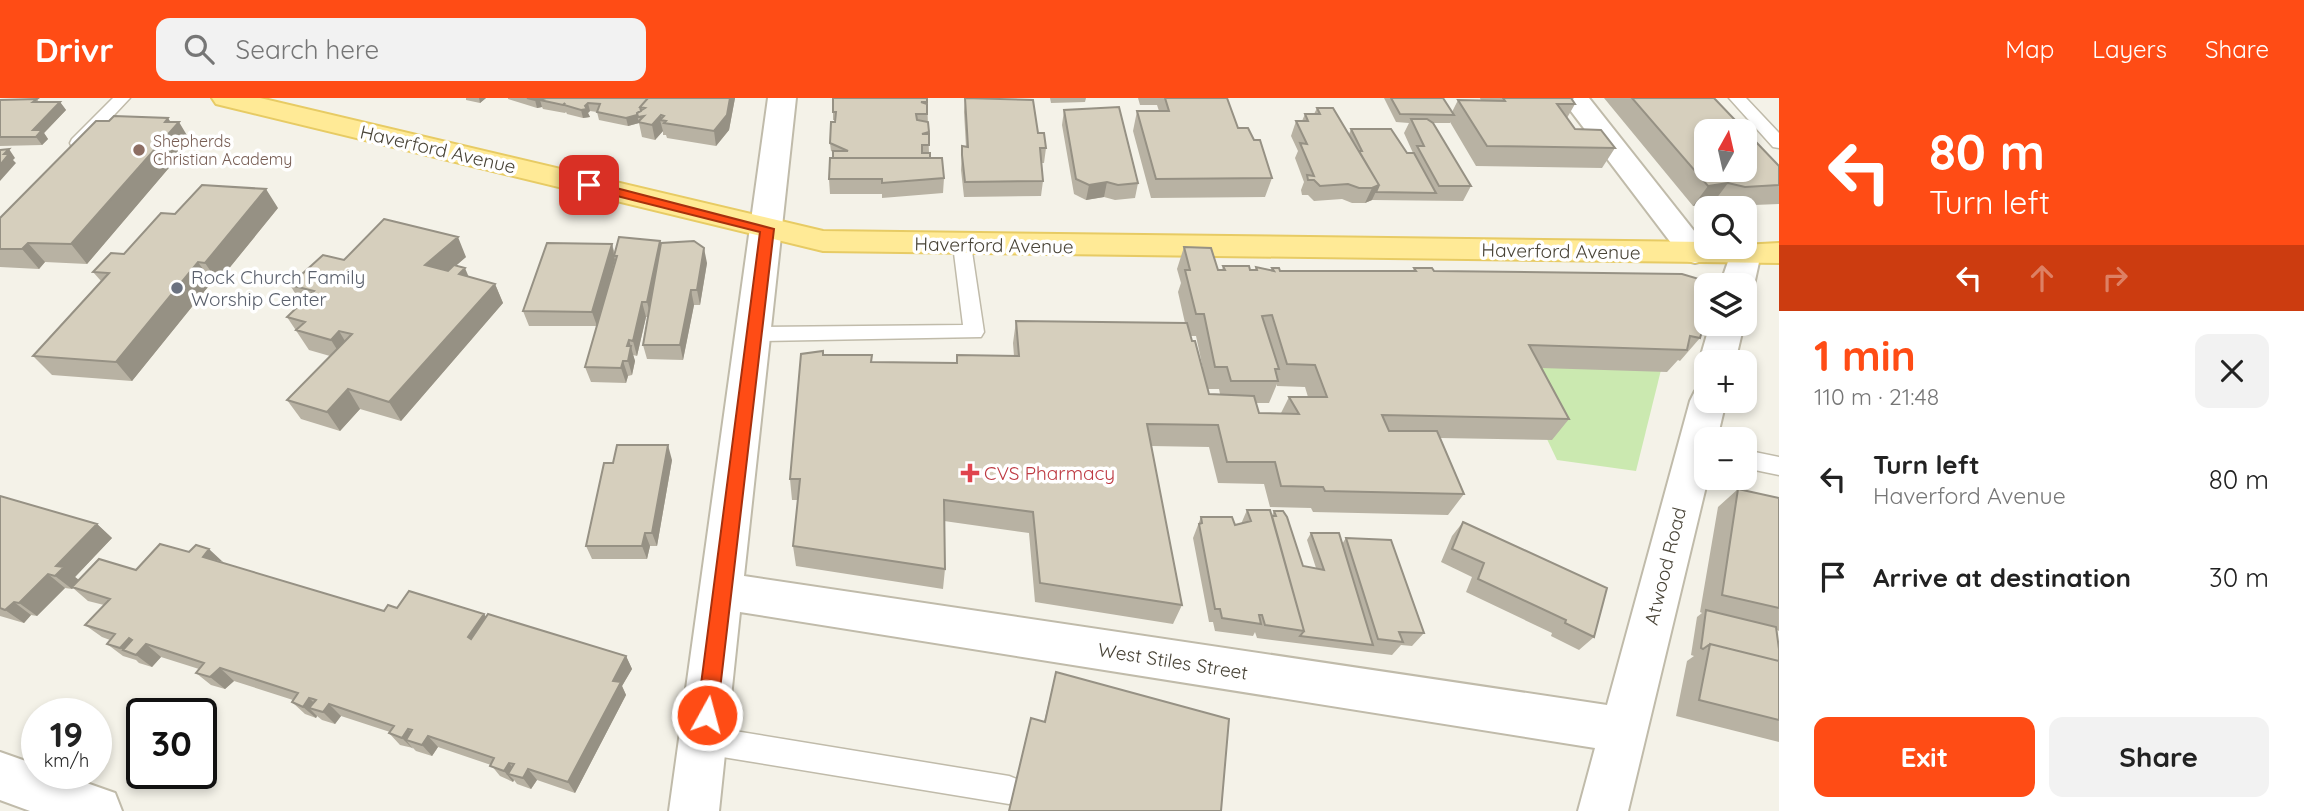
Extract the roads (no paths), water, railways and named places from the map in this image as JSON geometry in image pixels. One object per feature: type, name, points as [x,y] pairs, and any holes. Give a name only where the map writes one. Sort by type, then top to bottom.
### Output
[{"type":"main road","name":"Haverford Avenue","points":[[232,99],[823,241],[1694,253]]},
{"type":"main road","name":"Haverford Avenue","points":[[1757,253],[1779,253]]},
{"type":"street","points":[[694,811],[755,334],[782,98]]},
{"type":"street","points":[[1575,98],[1694,252]]},
{"type":"street","name":"Atwood Road","points":[[1603,811],[1694,476]]},
{"type":"street","name":"West Stiles Street","points":[[723,591],[1623,730]]},
{"type":"street","points":[[0,776],[97,811]]},
{"type":"lane","points":[[68,154],[122,98]]},
{"type":"lane","points":[[1737,98],[1779,143]]},
{"type":"lane","points":[[755,334],[974,332],[962,245]]},
{"type":"lane","points":[[1757,461],[1779,466]]},
{"type":"lane","points":[[704,740],[1009,790]]},
{"type":"place","name":"Shepherds Christian Academy","points":[[139,150]]},
{"type":"place","name":"Rock Church Family Worship Center","points":[[177,288]]},
{"type":"place","name":"CVS Pharmacy","points":[[970,473]]}]
